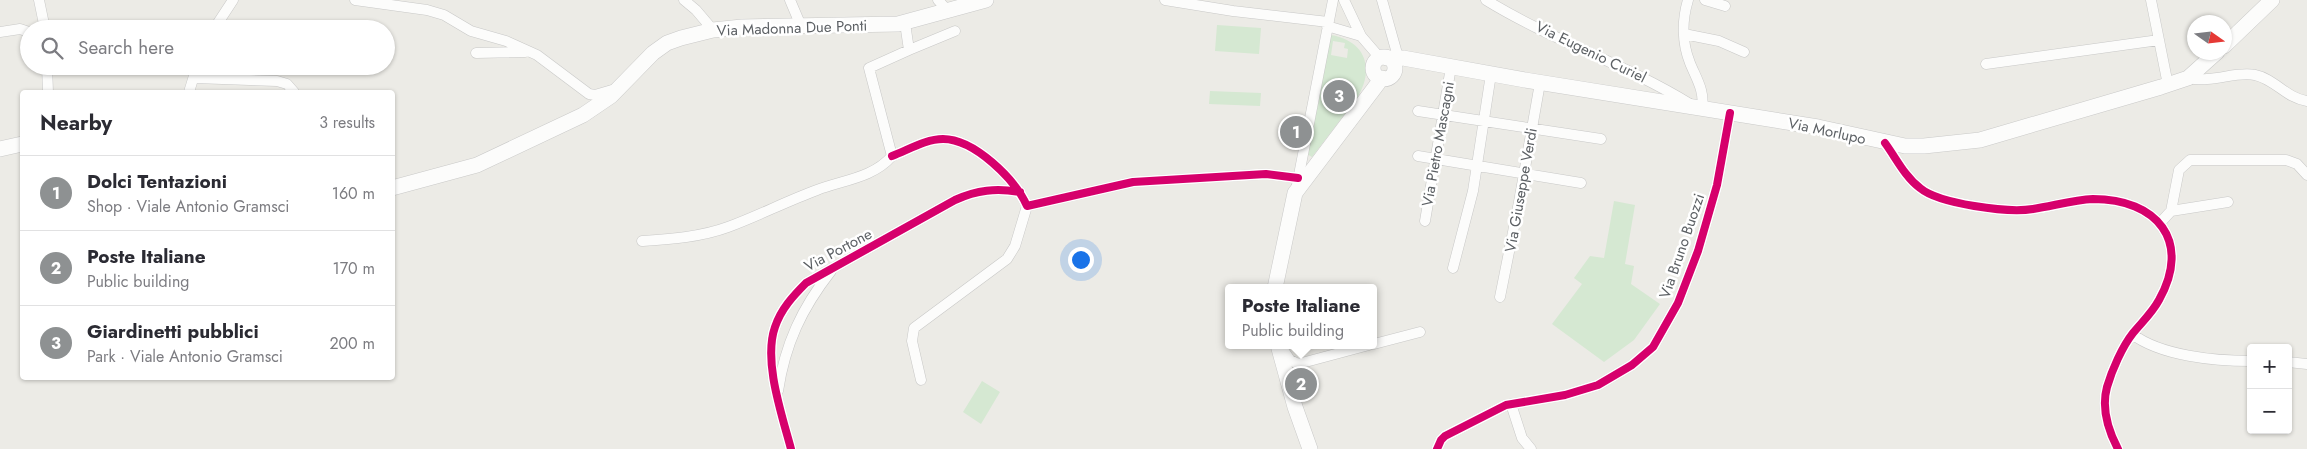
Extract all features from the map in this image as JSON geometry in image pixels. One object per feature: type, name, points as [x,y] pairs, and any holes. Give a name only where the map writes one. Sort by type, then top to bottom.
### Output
[{"type":"main road","name":"Via Madonna Due Ponti","points":[[395,187],[477,165],[588,112],[620,88],[650,56],[664,46],[681,38],[713,30],[742,27],[905,23],[943,6],[986,0]]},
{"type":"main road","points":[[2232,38],[2272,0]]},
{"type":"main road","name":"Via Morlupo","points":[[1388,58],[1826,129],[1885,143],[1924,146],[1980,140],[2168,85],[2188,78],[2209,60]]},
{"type":"main road","points":[[1276,284],[1296,186],[1387,76],[1394,65],[1388,58]]},
{"type":"main road","points":[[1387,76],[1422,62]]},
{"type":"main road","points":[[0,149],[20,144]]},
{"type":"main road","points":[[1280,349],[1295,407],[1310,449]]},
{"type":"street","points":[[39,0],[44,20]]},
{"type":"street","points":[[45,20],[46,0]]},
{"type":"street","points":[[220,20],[233,0]]},
{"type":"street","points":[[355,0],[439,13],[471,31],[506,41],[537,55],[589,94],[598,95],[620,88]]},
{"type":"street","points":[[684,0],[696,10],[713,30]]},
{"type":"street","points":[[790,0],[801,26]]},
{"type":"street","points":[[1165,0],[1233,12],[1328,24],[1361,36],[1388,58]]},
{"type":"street","points":[[1382,0],[1388,58]]},
{"type":"street","name":"Via Eugenio Curiel","points":[[1486,0],[1576,48],[1650,80],[1698,108]]},
{"type":"street","points":[[1501,0],[1514,14]]},
{"type":"street","points":[[1688,0],[1684,34],[1687,55],[1702,92],[1698,108]]},
{"type":"street","points":[[1705,0],[1725,6]]},
{"type":"street","points":[[2151,0],[2168,85]]},
{"type":"street","points":[[1027,206],[1124,183],[1266,174],[1296,186],[1332,4],[1345,3],[1361,36]]},
{"type":"street","points":[[905,23],[909,50]]},
{"type":"street","points":[[0,32],[20,30]]},
{"type":"street","points":[[892,156],[869,68],[955,31]]},
{"type":"street","points":[[1684,34],[1719,41],[1744,52]]},
{"type":"street","points":[[1986,64],[2159,40]]},
{"type":"street","points":[[476,53],[513,51],[537,55]]},
{"type":"street","name":"Via Pietro Mascagni","points":[[1425,221],[1452,67]]},
{"type":"street","points":[[1453,268],[1471,200],[1492,74]]},
{"type":"street","points":[[2188,78],[2208,80],[2245,74],[2256,75],[2270,81],[2290,96],[2307,101]]},
{"type":"street","points":[[47,75],[48,90]]},
{"type":"street","points":[[190,90],[195,75]]},
{"type":"street","points":[[194,78],[277,81],[287,84],[292,90]]},
{"type":"street","name":"Via Giuseppe Verdi","points":[[1500,297],[1540,82]]},
{"type":"street","points":[[1418,112],[1601,138]]},
{"type":"street","name":"Via Bruno Buozzi","points":[[1437,449],[1445,436],[1512,404],[1565,395],[1598,385],[1632,365],[1653,347],[1678,303],[1698,251],[1717,186],[1730,113]]},
{"type":"street","points":[[642,241],[688,237],[727,227],[817,190],[867,175],[882,167],[892,156],[932,140],[954,140],[974,150],[1008,177],[1020,192],[1027,206],[1015,246],[1007,259],[914,328],[912,342],[921,380]]},
{"type":"street","points":[[1885,143],[1914,184],[1938,198],[2024,210],[2084,200],[2104,200],[2131,207],[2160,223],[2170,241],[2172,254],[2169,273],[2157,303],[2132,334],[2110,378],[2105,396],[2107,423],[2118,449]]},
{"type":"street","points":[[1418,156],[1581,183]]},
{"type":"street","points":[[2160,223],[2171,211],[2179,170],[2190,160],[2286,160],[2297,164],[2307,174]]},
{"type":"street","name":"Via Portone","points":[[791,449],[772,375],[774,328],[789,300],[806,283],[970,193],[1000,189],[1020,192]]},
{"type":"street","points":[[2171,211],[2228,202]]},
{"type":"street","points":[[778,397],[783,360],[804,309],[833,268]]},
{"type":"street","points":[[1377,343],[1420,332]]},
{"type":"street","points":[[2132,334],[2148,345],[2157,348],[2198,356],[2247,361]]},
{"type":"street","points":[[1282,349],[1290,360],[1298,364],[1354,349]]},
{"type":"street","points":[[2292,362],[2307,364]]},
{"type":"street","points":[[1512,404],[1522,438],[1531,449]]},
{"type":"green space","points":[[1217,25],[1261,28],[1259,54],[1215,51]]},
{"type":"green space","points":[[1331,35],[1343,38],[1352,43],[1364,58],[1366,67],[1362,87],[1357,98],[1312,157],[1307,154]],"holes":[[[1333,41],[1345,43],[1344,48],[1348,49],[1347,58],[1331,55]]]},
{"type":"green space","points":[[1210,91],[1261,93],[1260,106],[1209,104]]},
{"type":"green space","points":[[1614,201],[1635,205],[1625,264],[1634,266],[1631,284],[1660,304],[1634,340],[1604,362],[1552,324],[1582,284],[1574,278],[1590,256],[1604,258]]},
{"type":"green space","points":[[982,381],[1000,392],[981,424],[963,412]]},
{"type":"cycle path","points":[[1437,449],[1445,436],[1506,405],[1565,395],[1598,385],[1632,365],[1653,347],[1678,303],[1698,251],[1717,185],[1730,113]]},
{"type":"cycle path","points":[[892,156],[937,139],[955,141],[968,146],[992,162],[1013,184],[1027,206],[1133,182],[1266,174],[1298,178]]},
{"type":"cycle path","points":[[1885,143],[1905,173],[1915,184],[1929,194],[1942,199],[1974,206],[2007,210],[2033,209],[2093,199],[2116,201],[2135,206],[2151,215],[2162,227],[2169,242],[2172,259],[2168,279],[2156,305],[2133,333],[2121,352],[2105,395],[2106,419],[2118,449]]},
{"type":"cycle path","points":[[791,449],[775,388],[771,356],[775,327],[788,303],[806,283],[955,200],[987,191],[1020,192]]},
{"type":"place","name":"Giardinetti pubblici","points":[[1339,96]]},
{"type":"place","name":"Dolci Tentazioni","points":[[1296,132]]},
{"type":"place","name":"Poste Italiane","points":[[1301,384]]}]
